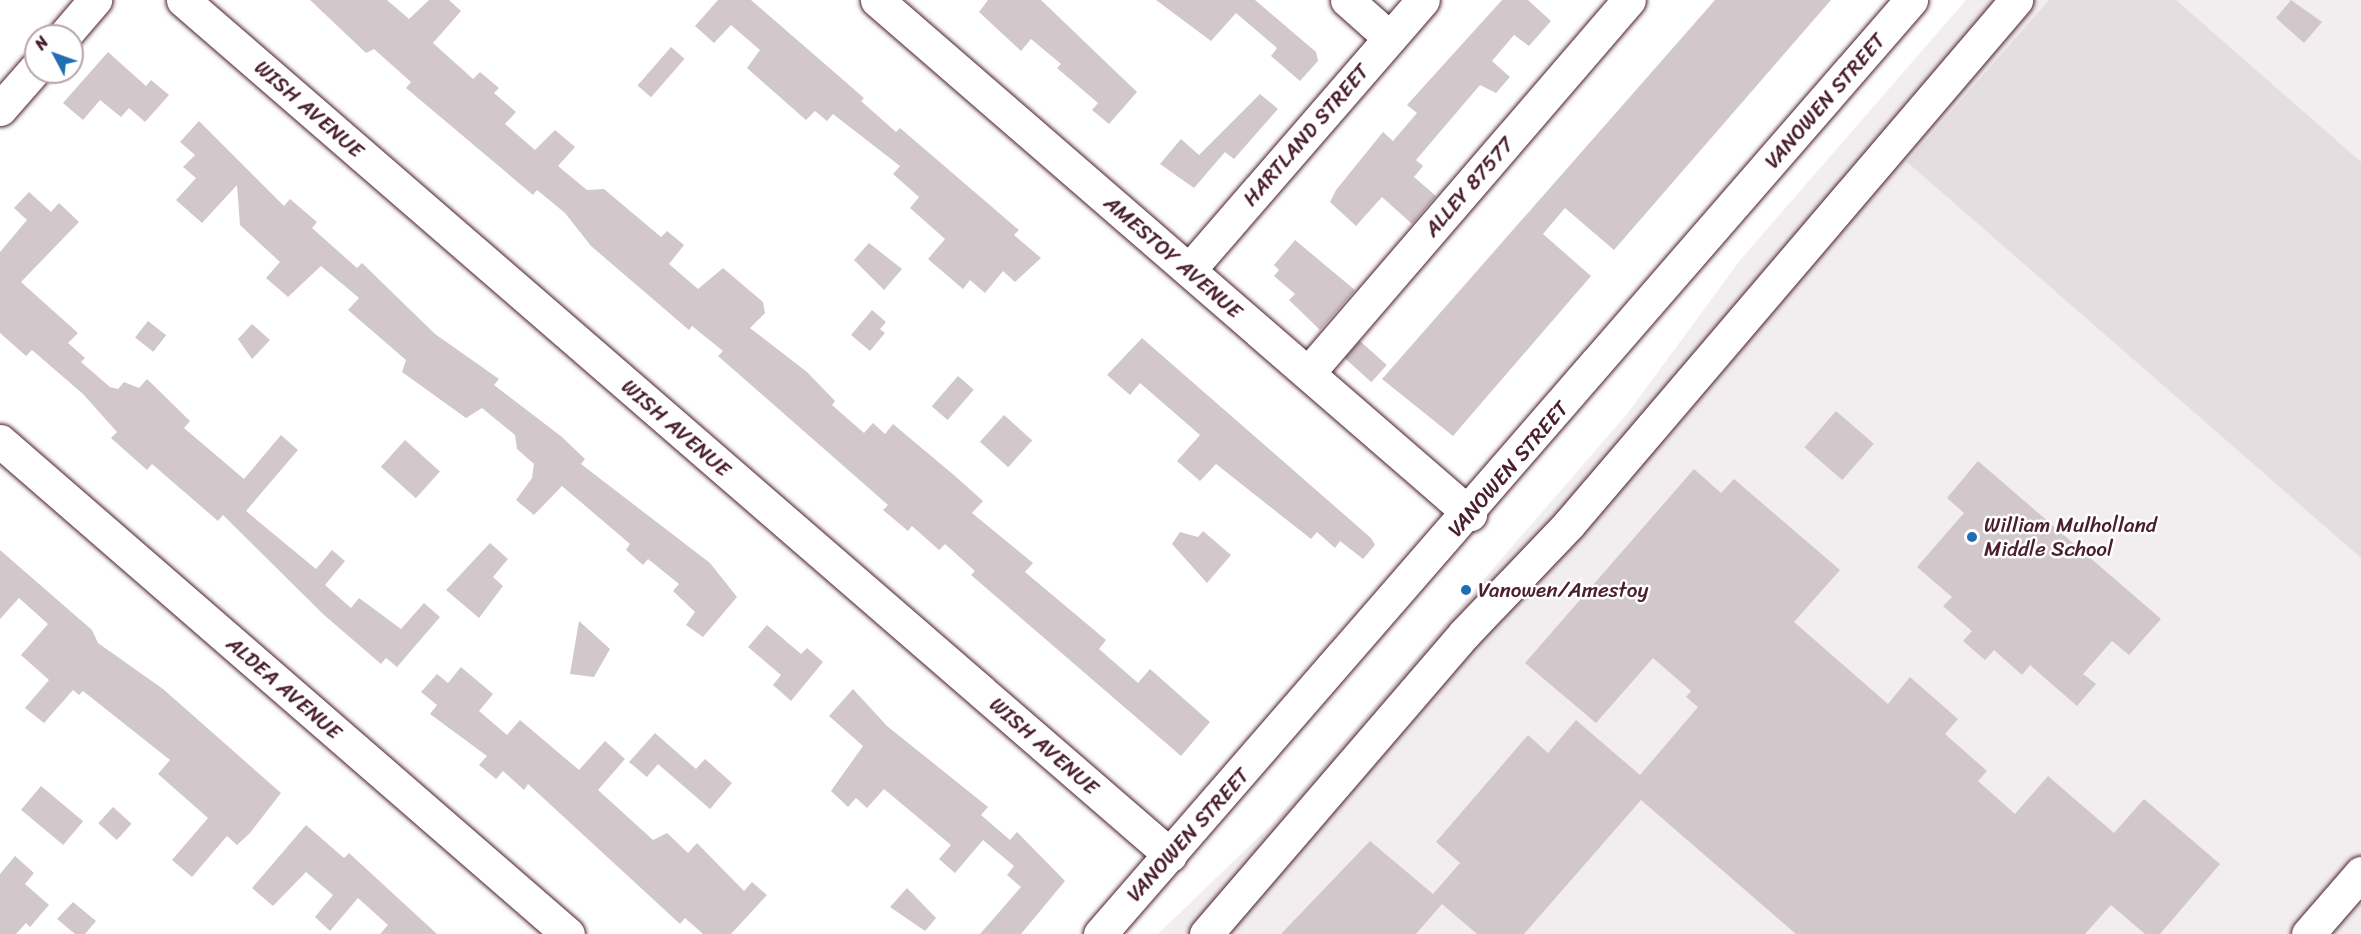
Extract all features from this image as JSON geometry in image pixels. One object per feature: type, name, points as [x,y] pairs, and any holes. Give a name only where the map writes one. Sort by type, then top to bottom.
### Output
[{"type":"street","points":[[74,24],[95,0]]},
{"type":"street","name":"WISH AVENUE","points":[[183,0],[1170,855]]},
{"type":"street","name":"AMESTOY AVENUE","points":[[877,0],[1470,513]]},
{"type":"street","points":[[1347,0],[1390,38]]},
{"type":"street","name":"HARTLAND STREET","points":[[1189,270],[1423,0]]},
{"type":"street","name":"ALLEY 87577","points":[[1308,373],[1629,0]]},
{"type":"street","name":"VANOWEN STREET","points":[[1101,934],[1470,513],[1910,0]]},
{"type":"street","points":[[1218,930],[1464,634],[1569,524],[1666,405],[2016,0]]},
{"type":"street","points":[[0,110],[24,82]]},
{"type":"street","name":"ALDEA AVENUE","points":[[0,441],[568,934]]},
{"type":"street","points":[[2314,927],[2356,889]]},
{"type":"shaded area","name":"William Mulholland Middle School","points":[[1966,0],[2361,0],[2361,934],[1158,934],[1270,826],[1627,414],[1741,259]]},
{"type":"shaded area","points":[[2049,0],[2176,0],[2361,162],[2361,558],[1907,162]]},
{"type":"building","points":[[310,0],[387,0],[409,19],[429,0],[449,0],[461,11],[433,43],[473,79],[480,72],[499,88],[494,93],[516,112],[505,124],[535,150],[555,130],[575,147],[558,166],[587,190],[604,189],[661,237],[667,231],[684,245],[669,264],[698,289],[723,268],[763,302],[765,313],[750,328],[807,372],[835,401],[832,405],[864,433],[873,423],[885,434],[893,424],[983,501],[972,513],[1033,563],[1025,572],[1106,640],[1099,649],[1138,683],[1150,669],[1210,722],[1181,756],[971,575],[975,571],[945,544],[939,550],[912,526],[908,531],[883,510],[888,505],[718,356],[723,351],[692,326],[689,330],[591,246],[565,213],[537,190],[533,195],[406,88],[411,82],[374,49],[366,53]]},
{"type":"building","points":[[718,0],[751,0],[864,98],[861,101],[896,132],[900,128],[1019,230],[1014,235],[1041,258],[1015,282],[1003,271],[985,293],[970,280],[963,289],[928,259],[945,239],[910,208],[919,197],[893,174],[900,166],[833,114],[827,121],[815,111],[806,120],[747,68],[760,50],[731,25],[714,43],[695,26]]},
{"type":"building","points":[[988,0],[1041,0],[1137,92],[1109,124],[1092,110],[1098,103],[1057,68],[1061,64],[1031,39],[1021,51],[979,12]]},
{"type":"building","points":[[1156,0],[1255,0],[1316,52],[1318,61],[1300,81],[1271,56],[1277,48],[1236,13],[1211,41]]},
{"type":"building","points":[[1502,0],[1528,0],[1551,21],[1529,46],[1514,35],[1492,61],[1510,77],[1496,93],[1480,85],[1416,160],[1423,166],[1414,177],[1436,196],[1412,224],[1382,197],[1356,226],[1330,202],[1336,190],[1383,132],[1393,141],[1417,113],[1407,105]]},
{"type":"building","points":[[1715,0],[1831,0],[1614,250],[1565,208],[1543,234],[1591,276],[1453,436],[1382,379]]},
{"type":"building","points":[[2291,0],[2322,22],[2304,43],[2276,18]]},
{"type":"building","points":[[671,47],[685,59],[651,97],[638,85]]},
{"type":"building","points":[[108,52],[146,86],[151,80],[169,95],[145,122],[129,108],[121,117],[100,100],[83,120],[63,103],[80,84],[84,84],[84,79]]},
{"type":"building","points":[[1260,94],[1278,109],[1234,159],[1225,152],[1194,188],[1160,164],[1181,139],[1199,155]]},
{"type":"building","points":[[199,121],[284,206],[290,199],[317,222],[312,228],[357,268],[362,263],[435,334],[499,379],[494,385],[562,437],[585,459],[581,464],[710,563],[737,597],[703,637],[686,625],[695,612],[673,591],[679,584],[648,559],[643,565],[626,550],[630,544],[562,486],[534,515],[516,500],[532,478],[534,464],[517,449],[515,435],[482,408],[466,418],[402,372],[406,360],[348,310],[359,298],[321,266],[288,297],[266,278],[280,262],[240,225],[237,185],[202,223],[176,200],[196,178],[183,167],[195,155],[180,142]]},
{"type":"building","points":[[29,192],[51,212],[59,203],[79,222],[21,282],[78,333],[68,343],[85,358],[81,362],[110,387],[118,389],[124,382],[139,388],[147,379],[190,421],[184,428],[244,479],[281,435],[298,450],[246,511],[316,569],[332,550],[345,561],[325,585],[351,608],[359,598],[401,629],[424,603],[440,617],[397,667],[386,658],[381,664],[324,615],[223,515],[218,521],[152,464],[147,470],[111,438],[117,432],[83,394],[32,350],[26,356],[0,333],[0,252],[27,220],[14,208]]},
{"type":"building","points":[[1295,240],[1355,290],[1320,330],[1289,300],[1295,294],[1274,276],[1279,270],[1274,265]]},
{"type":"building","points":[[869,243],[902,269],[884,290],[854,260]]},
{"type":"building","points":[[872,310],[886,322],[880,329],[885,333],[870,351],[851,335]]},
{"type":"building","points":[[148,321],[166,335],[153,352],[135,338]]},
{"type":"building","points":[[252,324],[270,340],[252,359],[238,339]]},
{"type":"building","points":[[1142,338],[1371,538],[1375,545],[1363,559],[1340,541],[1335,548],[1317,532],[1311,539],[1216,464],[1200,481],[1177,461],[1200,435],[1140,383],[1130,395],[1107,375]]},
{"type":"building","points":[[1360,341],[1387,365],[1371,382],[1345,358]]},
{"type":"building","points":[[958,376],[974,390],[948,420],[932,406]]},
{"type":"building","points":[[1836,411],[1874,444],[1842,480],[1805,447]]},
{"type":"building","points":[[1004,415],[1032,440],[1008,467],[980,442]]},
{"type":"building","points":[[405,440],[440,471],[416,498],[381,467]]},
{"type":"building","points":[[1978,461],[2161,619],[2129,655],[2112,641],[2083,674],[2096,684],[2077,706],[2030,665],[2022,675],[1994,650],[1985,660],[1963,641],[1972,631],[1943,606],[1952,597],[1917,567],[1964,513],[1947,498]]},
{"type":"building","points":[[1694,469],[1721,493],[1734,479],[1840,570],[1794,622],[1888,704],[1910,677],[1958,719],[1945,734],[1987,771],[1978,781],[2015,814],[2048,776],[2114,833],[2144,799],[2220,864],[2160,934],[2145,934],[2111,905],[2085,934],[1796,934],[1641,800],[1524,934],[1477,934],[1442,904],[1416,934],[1281,934],[1370,841],[1433,894],[1460,863],[1436,842],[1528,735],[1548,753],[1576,720],[1640,775],[1698,707],[1686,697],[1691,691],[1653,658],[1596,723],[1525,663]]},
{"type":"building","points":[[1203,531],[1231,555],[1207,583],[1172,544],[1180,532],[1198,537]]},
{"type":"building","points":[[490,543],[508,559],[493,577],[503,586],[479,618],[446,590]]},
{"type":"building","points":[[0,550],[92,630],[98,643],[163,689],[281,793],[250,833],[237,845],[227,836],[192,877],[172,860],[208,818],[158,774],[170,760],[83,691],[79,695],[73,690],[44,723],[25,708],[49,680],[21,655],[48,624],[19,598],[0,619]]},
{"type":"building","points":[[579,621],[610,649],[594,677],[570,674]]},
{"type":"building","points":[[767,625],[801,654],[807,648],[823,662],[791,701],[773,685],[781,675],[748,647]]},
{"type":"building","points":[[461,667],[493,694],[479,711],[507,735],[520,720],[579,770],[605,741],[625,759],[598,790],[653,840],[667,833],[688,853],[697,843],[744,891],[752,882],[767,895],[731,934],[703,934],[685,918],[680,924],[528,784],[524,790],[503,771],[496,779],[479,765],[487,756],[430,714],[437,705],[421,692],[437,674],[448,683]]},
{"type":"building","points":[[853,689],[887,726],[988,807],[981,815],[1010,840],[1017,832],[1065,881],[1021,934],[980,934],[1021,887],[1007,875],[1014,866],[983,840],[955,873],[939,859],[951,845],[884,789],[867,808],[856,798],[848,807],[831,791],[863,746],[829,716]]},
{"type":"building","points":[[655,733],[696,769],[705,759],[732,783],[710,809],[658,764],[647,777],[629,762]]},
{"type":"building","points":[[41,786],[83,821],[63,845],[21,810]]},
{"type":"building","points":[[113,807],[132,824],[117,840],[98,823]]},
{"type":"building","points":[[306,825],[344,858],[349,853],[437,934],[380,934],[388,925],[358,898],[330,931],[315,917],[333,895],[306,872],[273,906],[252,888]]},
{"type":"building","points":[[15,856],[34,873],[25,884],[49,905],[30,927],[26,923],[16,934],[0,934],[0,874]]},
{"type":"building","points":[[907,888],[936,918],[925,931],[890,907]]},
{"type":"building","points":[[73,902],[96,921],[85,934],[75,934],[57,919]]},
{"type":"place","name":"William Mulholland Middle School","points":[[1972,537]]},
{"type":"place","name":"Vanowen/Amestoy","points":[[1466,590]]}]
